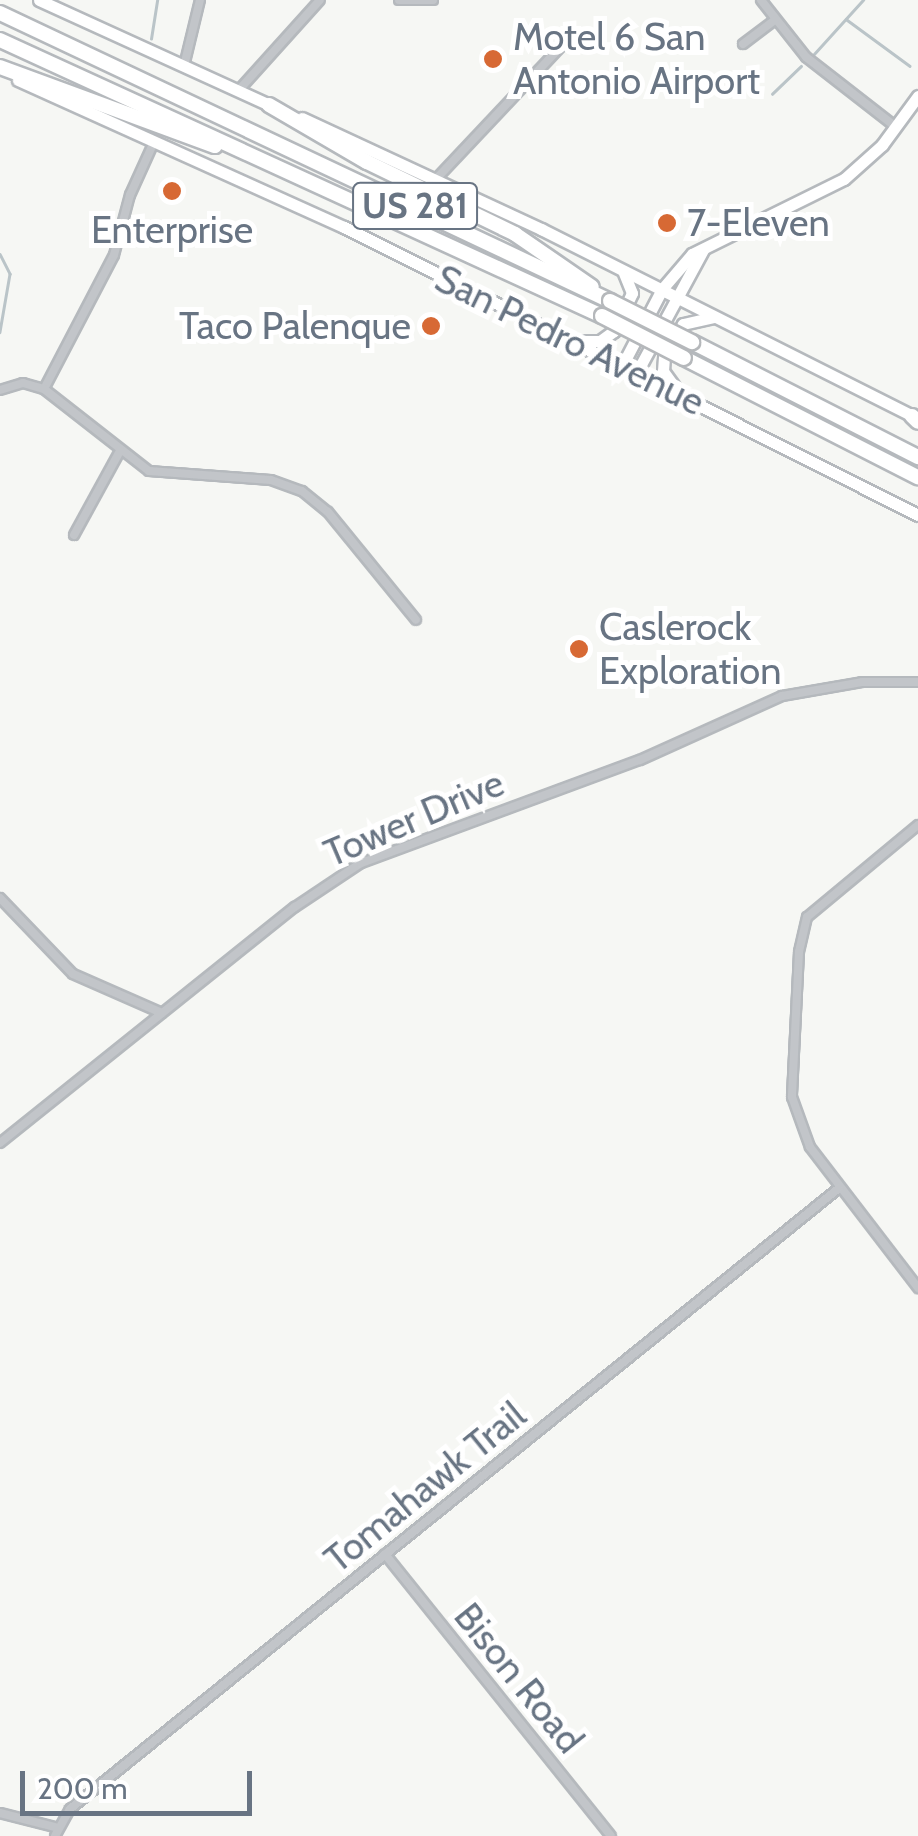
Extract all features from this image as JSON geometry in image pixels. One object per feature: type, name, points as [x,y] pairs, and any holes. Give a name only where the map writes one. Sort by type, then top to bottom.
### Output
[{"type":"highway","name":"US 281","points":[[0,14],[605,298],[918,457]]},
{"type":"highway","name":"US 281","points":[[0,40],[385,212],[602,316],[918,477]]},
{"type":"highway","points":[[0,70],[385,212]]},
{"type":"highway","points":[[270,105],[367,162],[515,234],[583,277],[605,298]]},
{"type":"main road","points":[[38,0],[436,179],[717,316],[916,419]]},
{"type":"main road","name":"San Pedro Avenue","points":[[0,70],[623,364],[918,515]]},
{"type":"main road","points":[[623,364],[662,289],[703,250],[844,179],[896,127],[918,96]]},
{"type":"main road","points":[[626,271],[659,276],[686,267]]},
{"type":"main road","points":[[637,372],[686,267]]},
{"type":"main road","points":[[686,267],[700,308]]},
{"type":"main road","points":[[573,340],[598,341],[612,334],[632,293],[626,271]]},
{"type":"main road","points":[[680,393],[666,377],[664,357],[685,322],[717,316]]},
{"type":"street","points":[[184,66],[200,0]]},
{"type":"street","points":[[238,91],[320,0]]},
{"type":"street","points":[[399,0],[432,0]]},
{"type":"street","points":[[760,0],[806,56],[896,127]]},
{"type":"street","points":[[744,44],[775,20]]},
{"type":"street","points":[[436,179],[563,44]]},
{"type":"street","points":[[44,389],[114,255],[130,195],[154,142]]},
{"type":"street","points":[[0,390],[23,384],[44,389],[120,451],[165,475],[271,480],[302,491],[328,512],[416,620]]},
{"type":"street","points":[[74,536],[120,451]]},
{"type":"street","name":"Tower Drive","points":[[0,1144],[322,886],[361,863],[640,760],[782,696],[862,682],[918,682]]},
{"type":"street","points":[[918,824],[813,908],[802,932],[796,1120],[840,1188],[918,1288]]},
{"type":"street","points":[[0,898],[73,974],[162,1012]]},
{"type":"street","name":"Tomahawk Trail","points":[[55,1832],[385,1554],[840,1188]]},
{"type":"street","name":"Bison Road","points":[[385,1554],[611,1836]]},
{"type":"street","points":[[0,1812],[55,1832]]},
{"type":"waterway","points":[[151,39],[157,0]]},
{"type":"waterway","points":[[814,54],[863,0]]},
{"type":"waterway","points":[[846,19],[910,66]]},
{"type":"waterway","points":[[772,94],[801,66]]},
{"type":"waterway","points":[[0,254],[10,274],[0,332]]},
{"type":"place","name":"Motel 6 San Antonio Airport","points":[[493,59]]},
{"type":"place","name":"Enterprise","points":[[172,191]]},
{"type":"place","name":"7-Eleven","points":[[667,223]]},
{"type":"place","name":"Taco Palenque","points":[[431,326]]},
{"type":"place","name":"Caslerock Exploration","points":[[579,649]]}]
